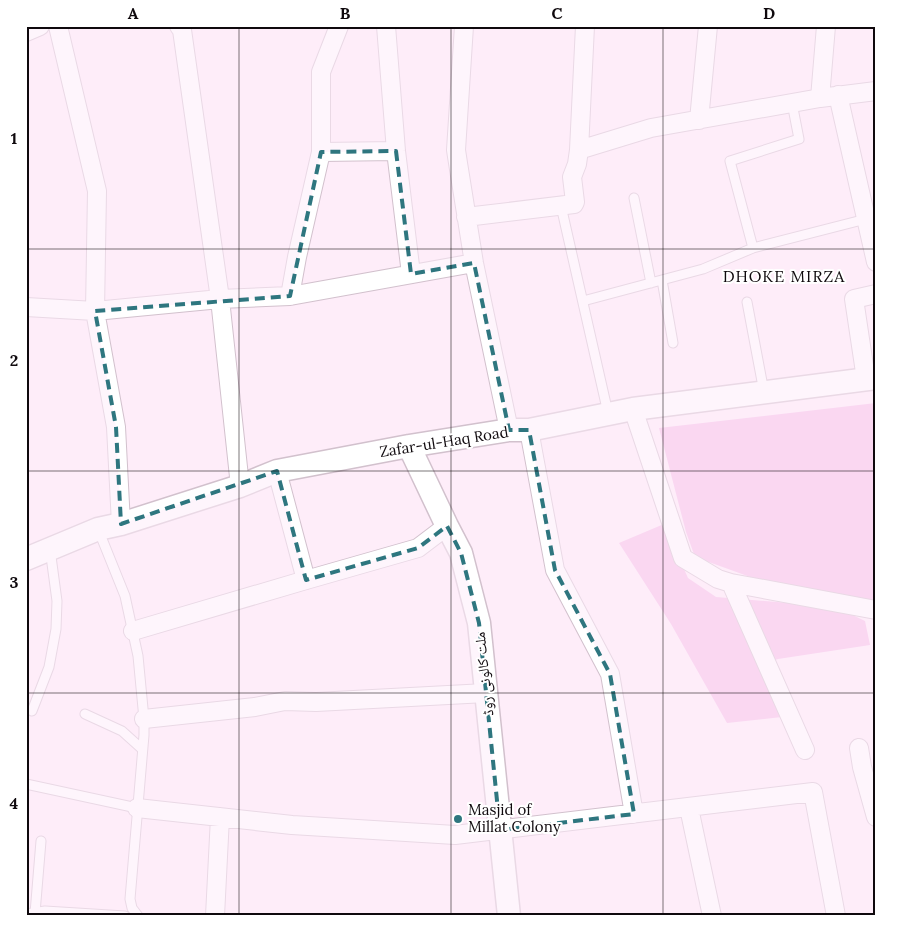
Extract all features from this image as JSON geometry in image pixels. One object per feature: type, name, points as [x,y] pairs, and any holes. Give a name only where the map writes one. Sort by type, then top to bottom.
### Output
[{"type":"street","points":[[26,32],[40,26]]},
{"type":"street","points":[[58,26],[97,191],[95,311],[116,427],[120,524]]},
{"type":"street","points":[[290,296],[297,256],[321,152],[321,72],[339,26]]},
{"type":"street","points":[[386,26],[396,151],[411,274]]},
{"type":"street","points":[[464,26],[456,150],[474,263],[555,570],[610,674],[634,814]]},
{"type":"street","points":[[466,218],[574,204],[572,177],[577,164],[579,150],[585,26]]},
{"type":"street","points":[[699,120],[708,26]]},
{"type":"street","points":[[826,26],[829,97],[866,219],[876,262]]},
{"type":"street","points":[[181,27],[220,299],[240,486]]},
{"type":"street","points":[[579,150],[651,128],[876,90]]},
{"type":"street","points":[[321,152],[396,151]]},
{"type":"street","points":[[26,307],[95,311],[220,299],[290,296],[474,263]]},
{"type":"street","points":[[871,379],[854,299],[876,294]]},
{"type":"street","name":"Zafar-ul-Haq Road","points":[[26,559],[98,529],[120,524],[240,486],[277,471],[409,446],[519,430],[633,409],[871,379]]},
{"type":"street","points":[[633,409],[683,558],[718,579],[732,583],[876,610]]},
{"type":"street","name":"ملت کالونی روڈ","points":[[409,446],[461,553],[479,623],[509,916]]},
{"type":"street","points":[[277,471],[306,580]]},
{"type":"street","points":[[133,631],[418,548],[447,526]]},
{"type":"street","points":[[732,583],[805,750]]},
{"type":"street","points":[[144,719],[254,707],[285,701],[316,702],[486,693]]},
{"type":"street","points":[[859,748],[862,767],[876,817]]},
{"type":"street","points":[[137,808],[292,825],[455,835],[813,792],[836,916]]},
{"type":"street","points":[[689,808],[712,916]]},
{"type":"street","points":[[215,916],[220,817]]},
{"type":"lane","points":[[753,248],[730,161],[799,139],[792,103]]},
{"type":"lane","points":[[634,198],[651,283]]},
{"type":"lane","points":[[561,206],[608,414]]},
{"type":"lane","points":[[583,301],[703,269],[753,248],[866,219]]},
{"type":"lane","points":[[662,280],[673,343]]},
{"type":"lane","points":[[747,302],[764,392]]},
{"type":"lane","points":[[98,529],[126,596],[138,656],[144,719],[130,898],[132,908],[138,916]]},
{"type":"lane","points":[[32,711],[49,667],[56,629],[56,601],[50,549]]},
{"type":"lane","points":[[84,714],[122,731],[142,748]]},
{"type":"lane","points":[[26,784],[137,808]]},
{"type":"lane","points":[[41,841],[30,913],[45,911],[125,916]]},
{"type":"highlighted area","points":[[396,151],[411,274],[474,263],[509,430],[529,430],[555,570],[610,674],[634,814],[500,830],[479,623],[461,553],[447,526],[418,548],[306,580],[277,471],[121,524],[116,427],[95,311],[290,296],[321,152]]},
{"type":"shaded area","points":[[876,403],[876,602],[772,585],[695,557],[686,532],[659,428]]},
{"type":"shaded area","points":[[664,524],[688,578],[716,597],[836,607],[865,621],[870,645],[778,659],[763,664],[782,717],[727,723],[671,624],[619,543]]},
{"type":"place","name":"Masjid of Millat Colony","points":[[458,819]]},
{"type":"district","name":"DHOKE MIRZA","points":[[784,276]]}]
